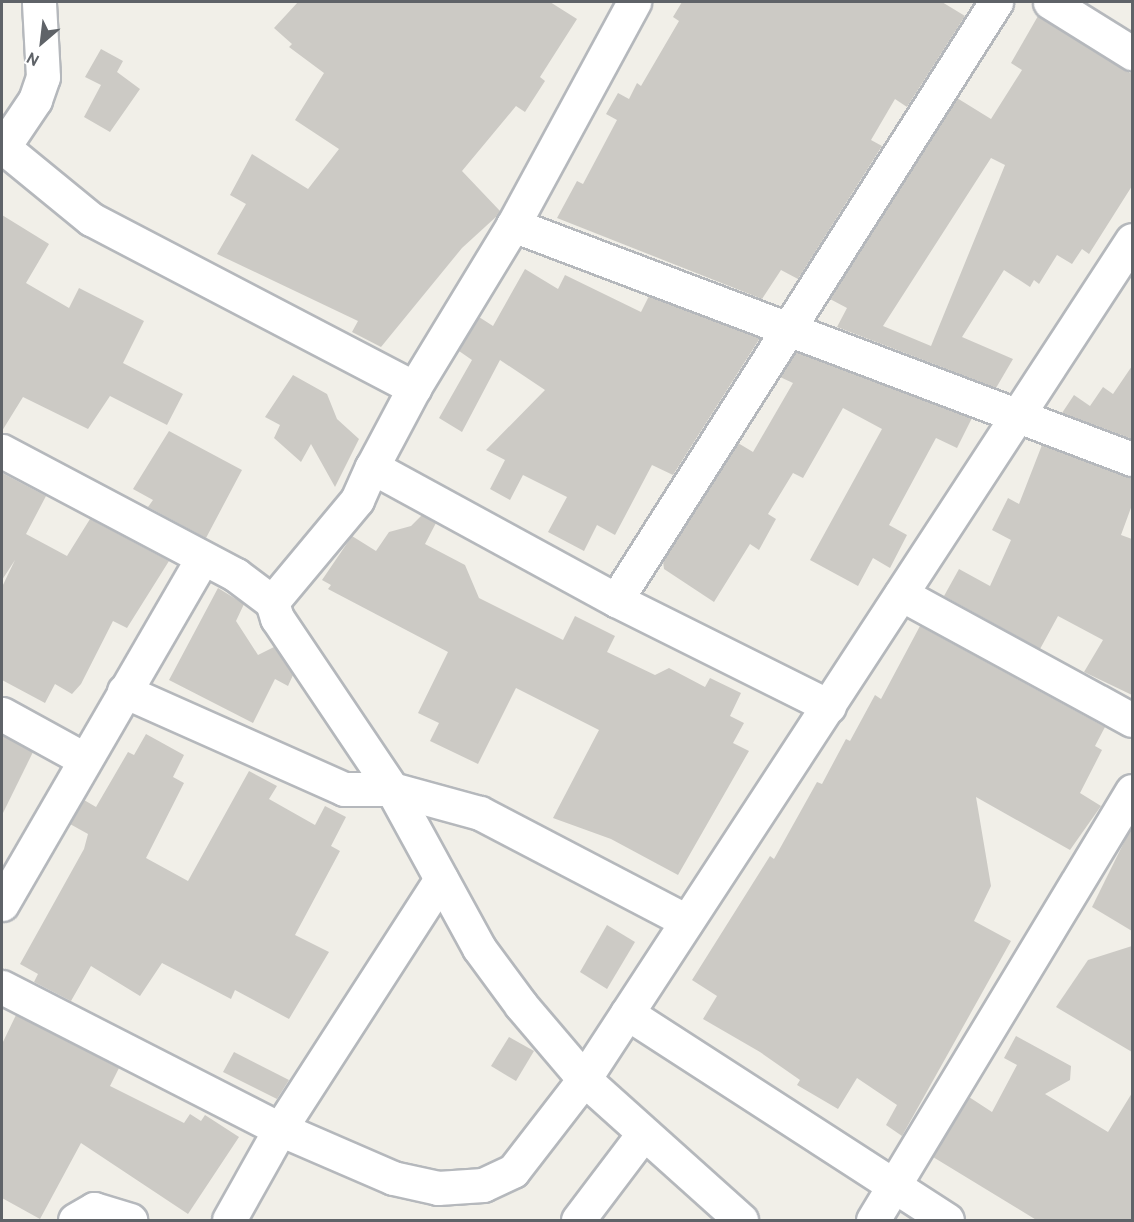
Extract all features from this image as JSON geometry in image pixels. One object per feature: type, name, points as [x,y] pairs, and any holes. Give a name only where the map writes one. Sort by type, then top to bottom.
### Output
[{"type":"street","points":[[39,2],[43,77],[35,100],[2,148],[91,219],[414,388]]},
{"type":"street","points":[[272,602],[357,500],[414,388],[513,225],[634,2]]},
{"type":"street","points":[[616,600],[784,330],[996,2]]},
{"type":"street","points":[[1050,2],[1132,53]]},
{"type":"street","points":[[513,225],[784,330],[1016,414],[1132,459]]},
{"type":"street","points":[[2,987],[280,1129],[393,1178],[438,1188],[483,1185],[513,1171],[584,1079],[1016,414],[1132,240]]},
{"type":"street","points":[[2,451],[202,559],[272,602],[277,618],[392,789],[479,948],[584,1079],[741,1221]]},
{"type":"street","points":[[372,467],[616,600],[828,706]]},
{"type":"street","points":[[2,904],[202,559]]},
{"type":"street","points":[[901,594],[1132,720]]},
{"type":"street","points":[[124,691],[344,789],[392,789],[515,828],[687,921]]},
{"type":"street","points":[[2,714],[84,759]]},
{"type":"street","points":[[873,1221],[1132,791]]},
{"type":"street","points":[[229,1221],[280,1129],[441,879]]},
{"type":"street","points":[[627,1013],[947,1221]]},
{"type":"street","points":[[578,1221],[643,1134]]},
{"type":"street","points":[[75,1221],[94,1209],[130,1221]]},
{"type":"building","points":[[298,2],[550,2],[577,19],[540,77],[545,81],[525,112],[516,106],[462,171],[500,211],[462,248],[381,347],[352,332],[358,321],[217,254],[246,204],[230,195],[252,154],[308,189],[339,149],[295,120],[324,73],[289,47],[292,44],[274,28]]},
{"type":"building","points":[[682,2],[942,2],[965,16],[907,107],[895,99],[871,140],[882,146],[798,279],[781,270],[762,299],[557,218],[577,181],[583,184],[617,120],[606,114],[618,93],[629,99],[637,83],[641,86],[679,21],[673,17]]},
{"type":"building","points":[[1038,16],[1132,74],[1132,186],[1089,254],[1082,249],[1072,264],[1057,255],[1039,284],[1034,280],[1030,287],[1004,270],[962,337],[1013,359],[996,388],[837,327],[847,308],[830,299],[957,98],[991,119],[1022,70],[1011,63]],"holes":[[[991,158],[1005,165],[931,346],[883,326]]]},
{"type":"building","points":[[101,49],[123,61],[117,72],[140,89],[110,132],[84,117],[101,85],[85,77]]},
{"type":"building","points":[[2,215],[49,244],[26,283],[69,308],[79,288],[144,321],[123,363],[183,394],[167,425],[110,396],[88,429],[23,397],[2,431]]},
{"type":"building","points":[[525,269],[558,289],[565,275],[641,312],[649,296],[760,338],[673,475],[652,465],[615,535],[597,525],[584,551],[548,532],[567,497],[523,475],[510,500],[490,489],[505,460],[486,450],[545,390],[500,360],[462,432],[439,418],[472,360],[459,351],[479,317],[493,326]]},
{"type":"building","points":[[796,352],[972,418],[957,448],[936,438],[889,525],[907,535],[890,568],[873,558],[858,586],[810,560],[882,429],[843,408],[803,478],[793,473],[768,514],[776,519],[759,550],[750,544],[714,602],[664,569],[663,561],[738,443],[753,452],[793,383],[780,377]]},
{"type":"building","points":[[1132,366],[1132,439],[1062,413],[1074,395],[1090,406],[1103,387],[1113,394]]},
{"type":"building","points":[[293,375],[327,394],[337,419],[359,439],[335,487],[311,444],[301,462],[274,438],[280,425],[265,417]]},
{"type":"building","points":[[169,431],[242,470],[206,538],[148,507],[153,500],[133,489]]},
{"type":"building","points":[[1042,445],[1132,477],[1132,505],[1121,535],[1132,539],[1132,695],[1084,672],[1103,640],[1058,616],[1040,649],[944,596],[959,569],[990,586],[1011,540],[992,530],[1008,498],[1019,504]]},
{"type":"building","points":[[2,473],[46,496],[26,534],[67,556],[90,519],[169,561],[127,628],[113,621],[81,684],[72,694],[55,684],[45,703],[2,680],[2,587],[15,560],[2,580]]},
{"type":"building","points":[[422,515],[436,523],[425,544],[465,565],[479,598],[563,640],[575,616],[615,636],[607,652],[655,675],[669,668],[705,687],[710,678],[741,693],[730,716],[744,723],[733,743],[749,751],[678,875],[611,839],[553,818],[599,730],[516,688],[478,764],[430,741],[439,723],[418,713],[448,652],[328,589],[331,585],[322,580],[352,536],[376,551],[389,532],[411,526]]},
{"type":"building","points":[[218,588],[244,604],[236,621],[258,655],[274,647],[293,675],[288,686],[275,679],[253,723],[169,680]]},
{"type":"building","points":[[920,626],[1105,727],[1095,746],[1102,750],[1080,793],[1101,806],[1070,850],[976,797],[991,886],[974,921],[1011,941],[902,1136],[886,1125],[897,1105],[857,1078],[838,1109],[797,1085],[800,1080],[760,1052],[703,1019],[717,996],[692,980],[770,856],[774,859],[817,782],[822,784],[846,739],[850,741],[875,695],[881,699]]},
{"type":"building","points":[[146,734],[184,755],[173,777],[184,783],[146,858],[188,881],[249,771],[277,786],[269,799],[315,825],[325,806],[346,817],[331,846],[340,851],[295,935],[329,952],[289,1019],[235,990],[231,999],[162,963],[140,996],[91,966],[71,1001],[34,982],[38,974],[20,964],[84,849],[88,834],[70,824],[84,800],[96,807],[128,752],[134,755]]},
{"type":"building","points":[[2,735],[33,752],[2,815]]},
{"type":"building","points":[[1132,826],[1132,931],[1092,907]]},
{"type":"building","points":[[607,925],[635,942],[607,989],[580,972]]},
{"type":"building","points":[[1132,946],[1132,1052],[1056,1007],[1088,960]]},
{"type":"building","points":[[16,1015],[119,1068],[110,1086],[184,1123],[190,1114],[201,1121],[205,1115],[239,1137],[188,1214],[81,1143],[40,1219],[2,1198],[2,1044]]},
{"type":"building","points":[[1016,1036],[1071,1066],[1070,1080],[1045,1094],[1108,1132],[1132,1093],[1132,1221],[1038,1221],[933,1157],[969,1097],[992,1112],[1017,1065],[1004,1058]]},
{"type":"building","points":[[509,1037],[534,1051],[516,1081],[491,1066]]},
{"type":"building","points":[[234,1052],[289,1080],[277,1099],[223,1072]]}]
